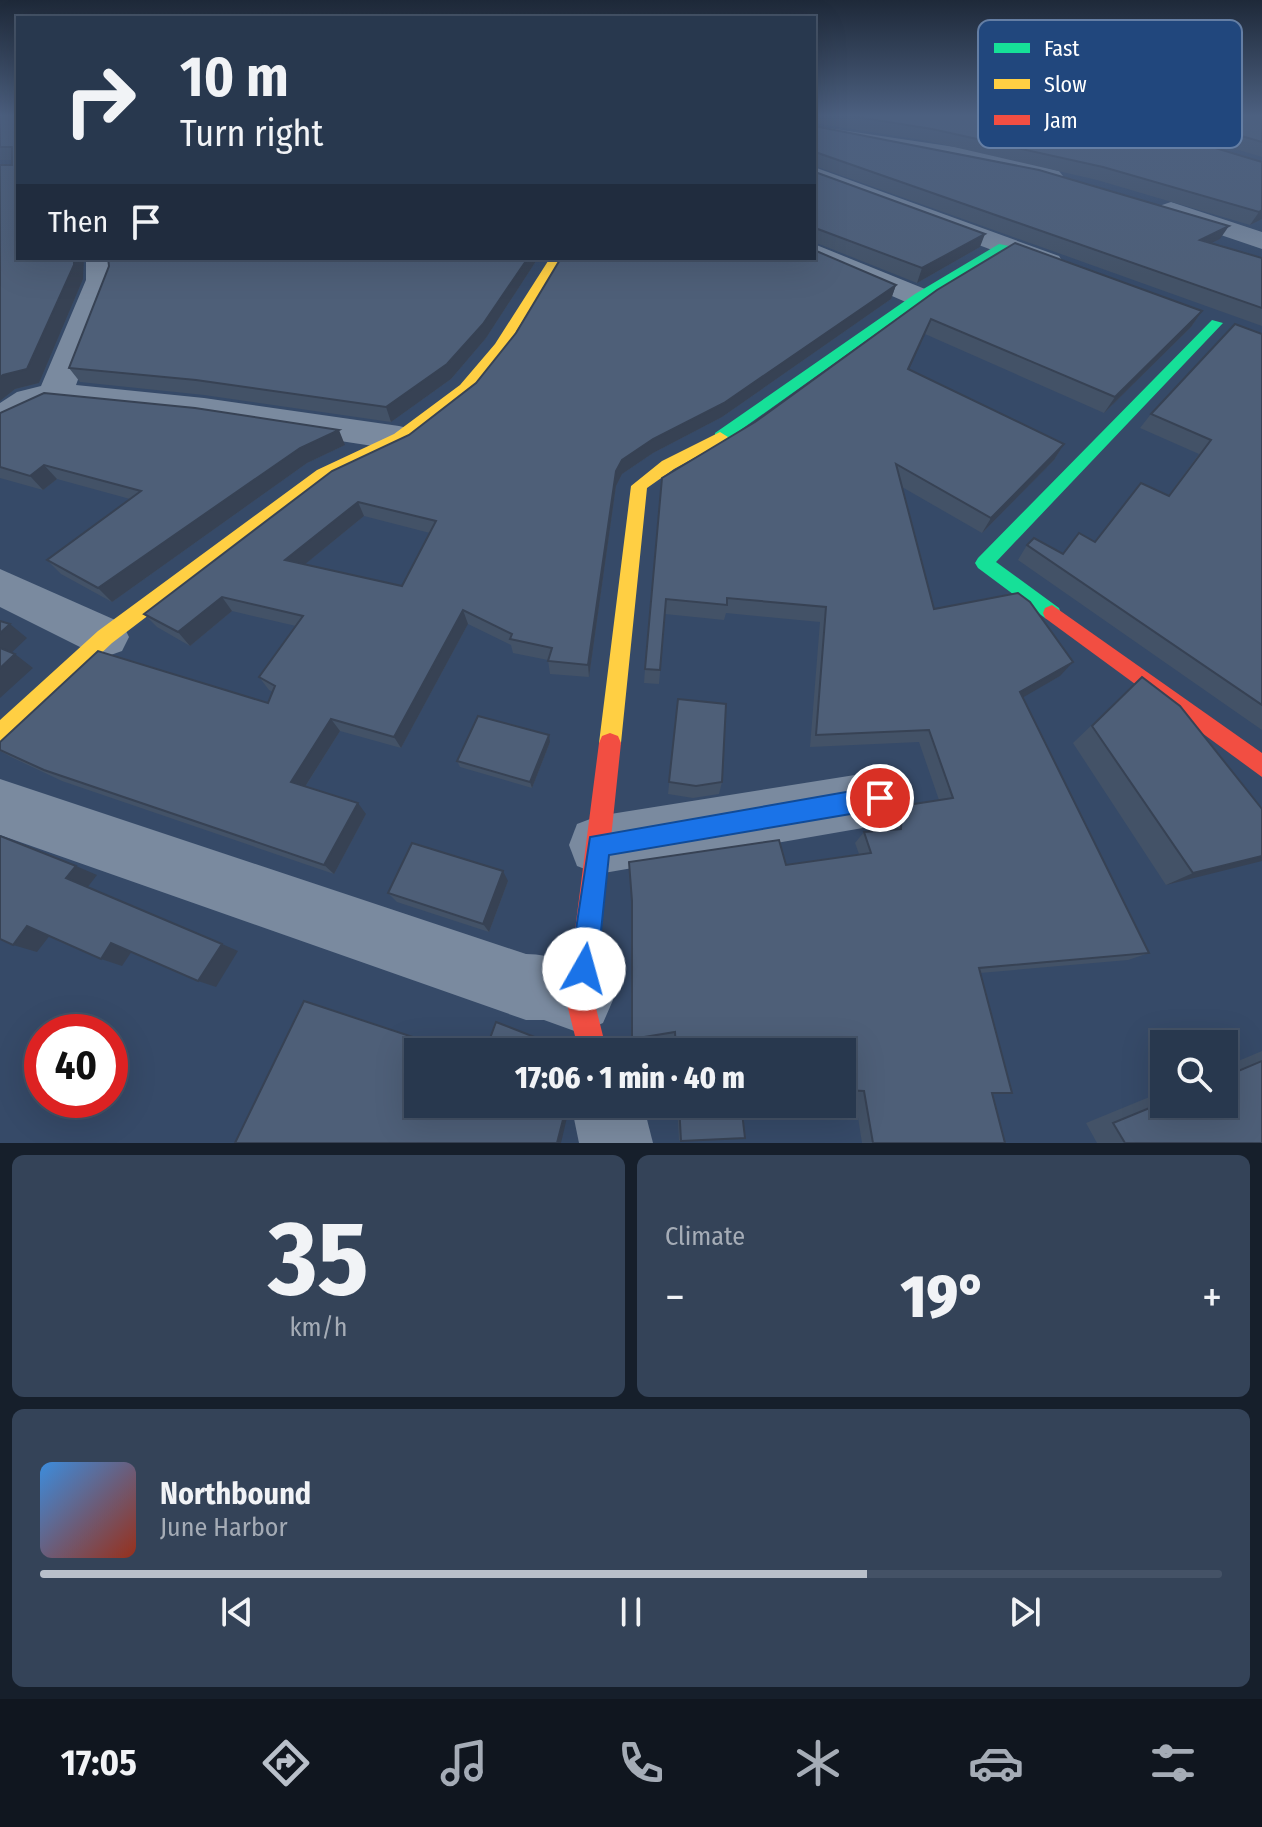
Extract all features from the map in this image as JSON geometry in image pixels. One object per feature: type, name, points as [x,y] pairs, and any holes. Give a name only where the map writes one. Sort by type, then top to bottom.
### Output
[{"type":"street","points":[[1022,168],[1075,182]]},
{"type":"street","points":[[816,175],[1074,271]]},
{"type":"street","points":[[1143,202],[1262,241]]},
{"type":"street","points":[[587,1026],[598,845],[639,486],[668,465],[737,428],[919,297],[1003,246]]},
{"type":"street","points":[[816,253],[919,297]]},
{"type":"street","points":[[55,394],[100,280],[100,260]]},
{"type":"street","points":[[0,734],[105,637],[323,474],[399,438],[465,388],[500,346],[555,260]]},
{"type":"street","points":[[1188,313],[1228,327],[984,563],[1262,766]]},
{"type":"street","points":[[0,420],[29,400],[55,394],[204,409],[399,438]]},
{"type":"street","points":[[0,587],[105,637]]},
{"type":"street","points":[[598,845],[880,798]]},
{"type":"street","points":[[0,807],[526,987],[544,987],[587,1026]]},
{"type":"street","points":[[610,1118],[616,1143]]},
{"type":"building","points":[[0,168],[16,168],[16,260],[74,260],[74,265],[27,369],[0,377]]},
{"type":"building","points":[[862,168],[1031,168],[1229,226],[1200,240],[1262,258],[1262,308]]},
{"type":"building","points":[[1108,168],[1262,168],[1262,210],[1259,212]]},
{"type":"building","points":[[816,172],[985,234],[922,268],[816,228]]},
{"type":"building","points":[[1015,243],[1202,311],[1115,397],[931,319],[908,369],[1064,444],[991,518],[896,464],[934,609],[1018,593],[1030,602],[1073,662],[1020,692],[1149,953],[979,968],[1012,1093],[992,1093],[1005,1143],[873,1143],[864,1091],[856,1091],[856,1038],[675,1038],[675,1032],[632,1038],[629,862],[779,840],[786,865],[871,853],[864,832],[901,829],[902,812],[914,804],[953,798],[929,730],[816,735],[826,607],[727,598],[727,605],[666,599],[660,670],[645,669],[662,478],[755,422],[937,290]]},
{"type":"building","points":[[816,251],[896,285],[724,403],[653,439],[622,460],[616,471],[588,665],[548,661],[552,648],[510,639],[512,634],[463,610],[394,737],[331,719],[291,782],[358,803],[324,865],[44,770],[0,750],[0,742],[98,651],[268,703],[275,686],[259,677],[303,616],[222,597],[178,632],[144,614],[332,471],[409,435],[476,383],[516,333],[560,260],[816,260]],"holes":[[[358,502],[436,521],[402,586],[285,560]]]},
{"type":"building","points":[[108,260],[527,260],[483,324],[447,364],[386,407],[196,380],[69,368],[109,266]]},
{"type":"building","points":[[1235,324],[1262,334],[1262,705],[1027,545],[1034,538],[1063,554],[1079,533],[1095,542],[1141,483],[1169,496],[1211,440],[1151,414]]},
{"type":"building","points":[[44,393],[195,408],[339,430],[300,448],[98,588],[47,560],[141,491],[44,465],[30,476],[0,467],[0,413]]},
{"type":"building","points":[[0,621],[10,624],[0,633]]},
{"type":"building","points":[[0,648],[15,654],[0,668]]},
{"type":"building","points":[[1142,677],[1180,706],[1262,809],[1262,856],[1193,873],[1092,726]]},
{"type":"building","points":[[678,699],[726,704],[722,782],[696,786],[669,782]]},
{"type":"building","points":[[478,716],[549,735],[530,782],[457,761]]},
{"type":"building","points":[[0,836],[76,866],[66,878],[222,944],[198,981],[111,943],[101,959],[27,926],[13,945],[0,939]]},
{"type":"building","points":[[412,843],[503,871],[483,924],[388,893]]},
{"type":"building","points":[[304,1001],[416,1038],[404,1038],[404,1118],[563,1118],[557,1143],[235,1143]]},
{"type":"building","points":[[496,1022],[537,1038],[490,1038]]},
{"type":"building","points":[[1262,1061],[1262,1143],[1125,1143],[1113,1123],[1150,1108],[1150,1118],[1238,1118],[1238,1071]]},
{"type":"building","points":[[680,1118],[743,1118],[745,1138],[681,1141]]},
{"type":"traffic: fast","points":[[720,437],[919,297],[1003,246]]},
{"type":"traffic: fast","points":[[1052,613],[984,563],[1217,323]]},
{"type":"traffic: slow","points":[[0,734],[105,637],[323,474],[399,438],[465,388],[500,346],[555,260]]},
{"type":"traffic: slow","points":[[610,743],[639,486],[668,465],[720,437]]},
{"type":"traffic: jam","points":[[1052,613],[1262,766]]},
{"type":"traffic: jam","points":[[590,1038],[580,1000],[610,743]]},
{"type":"route","points":[[584,969],[598,845],[880,798]]}]
